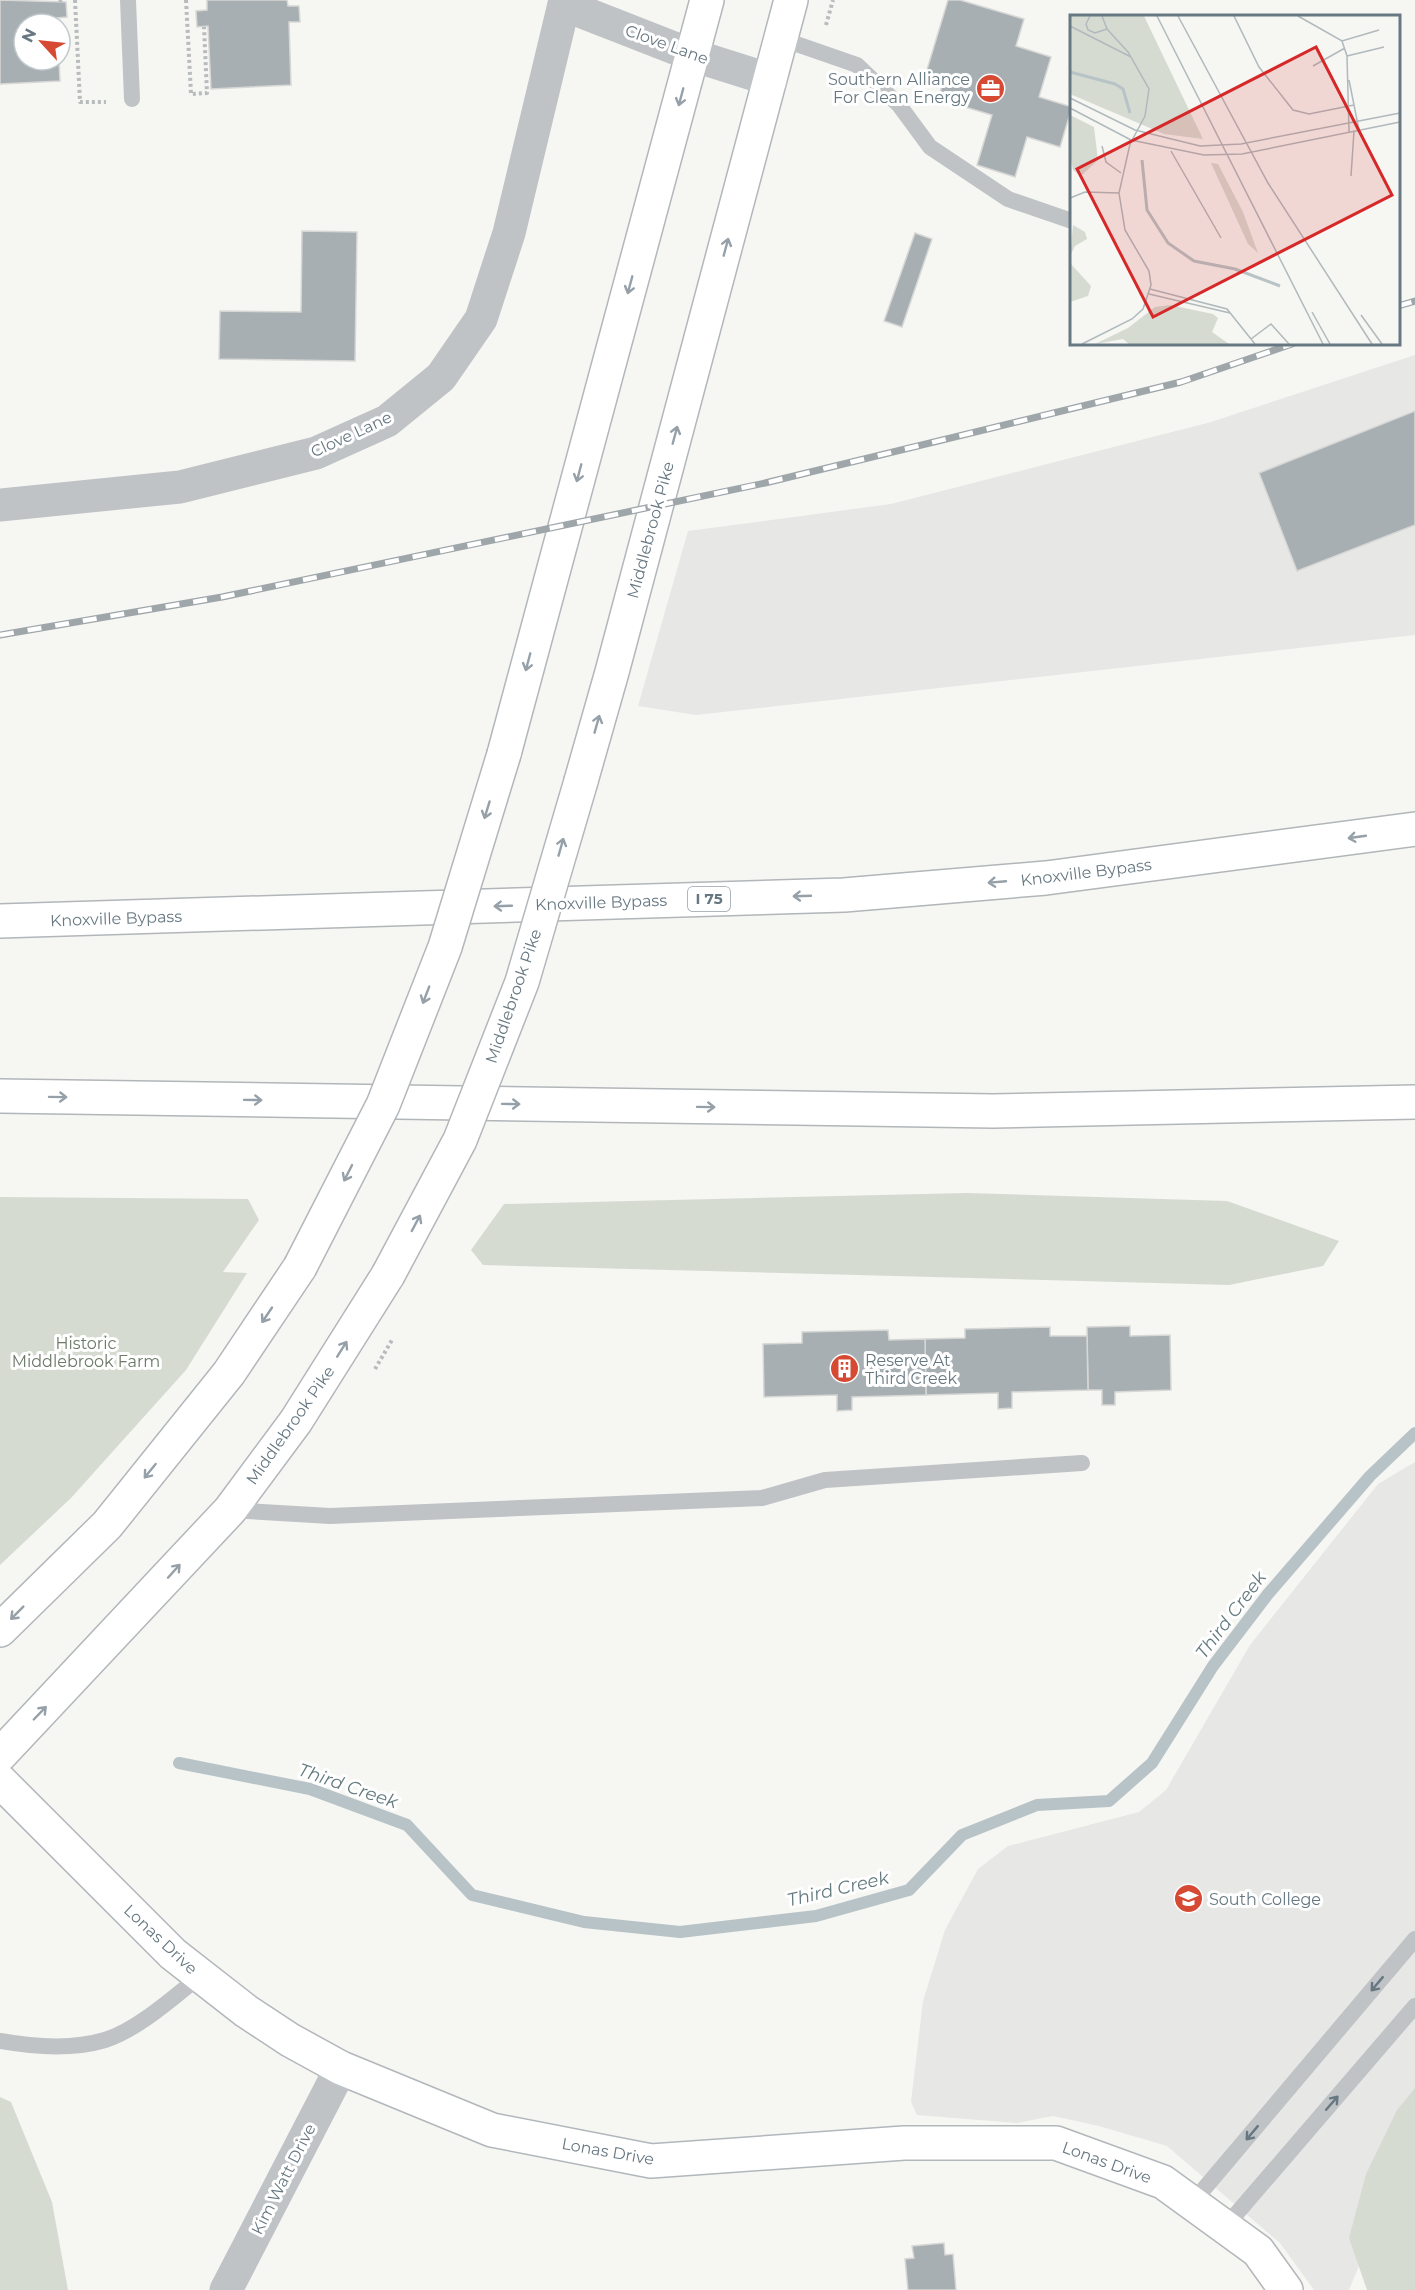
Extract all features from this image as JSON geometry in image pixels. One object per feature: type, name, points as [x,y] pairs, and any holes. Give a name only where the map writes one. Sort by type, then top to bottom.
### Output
[{"type":"main road","points":[[0,1630],[107,1525],[229,1373],[300,1267],[383,1105],[445,947],[504,753],[707,0]]},
{"type":"main road","name":"Middlebrook Pike","points":[[0,1755],[230,1510],[296,1421],[388,1275],[460,1140],[522,981],[580,781],[791,0]]},
{"type":"main road","name":"Knoxville Bypass","points":[[0,921],[844,895],[1046,878],[1415,829]]},
{"type":"main road","points":[[0,1096],[993,1111],[1415,1102]]},
{"type":"main road","name":"Lonas Drive","points":[[0,1781],[173,1954],[290,2040],[340,2068],[492,2130],[651,2161],[904,2143],[1056,2143],[1163,2182],[1258,2251],[1286,2290]]},
{"type":"street","name":"Clove Lane","points":[[0,505],[180,487],[316,453],[387,421],[441,377],[481,319],[509,233],[562,2],[692,55],[771,80]]},
{"type":"street","name":"Kim Watt Drive","points":[[225,2290],[340,2068]]},
{"type":"lane","points":[[128,0],[132,99]]},
{"type":"lane","points":[[782,39],[857,65],[899,105],[930,147],[1008,199],[1070,221]]},
{"type":"lane","points":[[230,1510],[330,1516],[762,1498],[825,1480],[1082,1463]]},
{"type":"lane","points":[[1192,2203],[1415,1939]]},
{"type":"lane","points":[[0,2041],[62,2047],[106,2040],[158,2011],[200,1976]]},
{"type":"lane","points":[[1225,2227],[1415,2006]]},
{"type":"path","points":[[75,0],[80,102],[110,102]]},
{"type":"path","points":[[186,0],[191,94],[207,93],[204,27]]},
{"type":"shaded area","points":[[1415,355],[1415,635],[696,715],[638,706],[688,531],[891,504],[1211,422]]},
{"type":"shaded area","name":"South College","points":[[1415,1462],[1415,2161],[1386,2200],[1349,2290],[1314,2290],[1280,2243],[1167,2146],[1099,2126],[1053,2116],[1017,2123],[917,2115],[911,2102],[923,2001],[945,1930],[978,1869],[1008,1846],[1139,1812],[1166,1790],[1250,1645],[1378,1484]]},
{"type":"green space","points":[[967,1193],[1227,1201],[1339,1241],[1323,1266],[1229,1285],[483,1265],[471,1250],[504,1204]]},
{"type":"green space","name":"Historic Middlebrook Farm","points":[[0,1197],[248,1199],[259,1220],[223,1272],[247,1273],[186,1370],[71,1498],[0,1565]]},
{"type":"green space","points":[[1415,2088],[1415,2290],[1367,2290],[1349,2238],[1366,2174],[1397,2110]]},
{"type":"green space","points":[[0,2097],[11,2102],[52,2202],[68,2290],[0,2290]]},
{"type":"building","points":[[0,0],[66,2],[67,12],[12,12],[12,72],[60,72],[60,81],[0,84]]},
{"type":"building","points":[[207,0],[287,0],[288,6],[299,6],[300,22],[289,22],[291,85],[211,89],[208,26],[197,27],[196,11],[207,10]]},
{"type":"building","name":"Southern Alliance For Clean Energy","points":[[948,0],[960,0],[1024,19],[1016,46],[1051,57],[1039,97],[1070,106],[1060,147],[1027,137],[1015,177],[977,165],[992,115],[938,99],[944,79],[926,73]]},
{"type":"building","points":[[302,231],[357,232],[355,361],[219,359],[220,311],[301,312]]},
{"type":"building","points":[[915,233],[932,239],[902,327],[884,321]]},
{"type":"building","points":[[1415,411],[1415,525],[1297,571],[1259,473]]},
{"type":"building","points":[[1130,1326],[1130,1336],[1170,1335],[1171,1390],[1115,1392],[1115,1405],[1102,1405],[1102,1390],[1088,1390],[1087,1327]]},
{"type":"building","name":"Reserve At Third Creek","points":[[1050,1327],[1050,1336],[1087,1336],[1088,1390],[1012,1392],[1012,1408],[998,1409],[998,1393],[926,1395],[925,1339],[965,1338],[965,1329]]},
{"type":"building","name":"Reserve At Third Creek","points":[[888,1330],[889,1340],[925,1339],[926,1395],[852,1397],[852,1410],[837,1411],[837,1395],[764,1397],[763,1344],[802,1343],[802,1332]]},
{"type":"building","points":[[944,2243],[945,2255],[953,2254],[956,2290],[908,2290],[905,2259],[914,2258],[912,2246]]},
{"type":"waterway","name":"Third Creek","points":[[179,1763],[310,1789],[407,1825],[472,1895],[584,1922],[680,1932],[816,1916],[909,1890],[962,1835],[1037,1805],[1109,1801],[1152,1763],[1213,1666],[1268,1594],[1370,1476],[1415,1433]]},
{"type":"railway","points":[[1400,305],[1415,301]]},
{"type":"railway","points":[[0,635],[222,597],[765,483],[1181,382],[1289,345]]},
{"type":"place","name":"Southern Alliance For Clean Energy","points":[[991,88]]},
{"type":"place","name":"Reserve At Third Creek","points":[[844,1369]]},
{"type":"place","name":"South College","points":[[1188,1899]]}]
